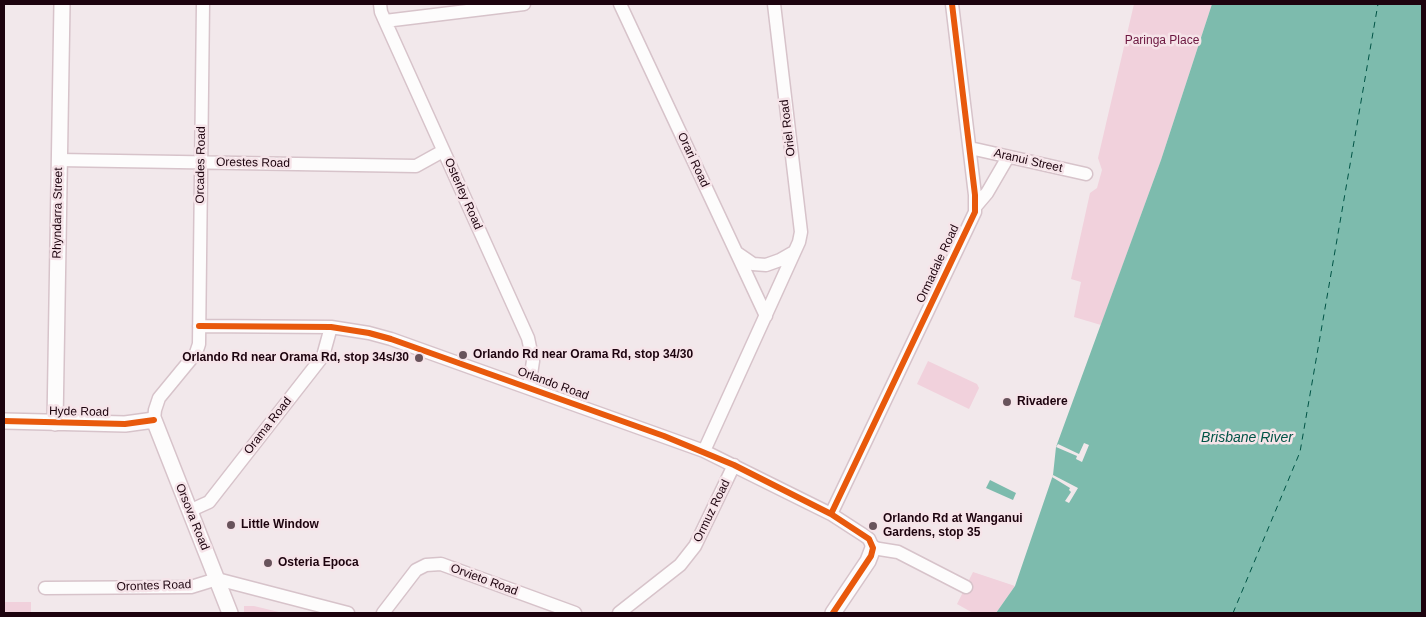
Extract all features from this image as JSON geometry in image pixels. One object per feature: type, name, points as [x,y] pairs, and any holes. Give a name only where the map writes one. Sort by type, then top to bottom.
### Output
[{"type":"street","name":"Rhyndarra Street","points":[[55,423],[62,4]]},
{"type":"street","name":"Orcades Road","points":[[199,326],[203,4]]},
{"type":"street","name":"Osterley Road","points":[[380,4],[385,22],[528,338],[533,360],[529,387]]},
{"type":"street","points":[[385,22],[524,4]]},
{"type":"street","name":"Orari Road","points":[[620,4],[766,316]]},
{"type":"street","name":"Oriel Road","points":[[704,451],[799,242],[801,232],[774,4]]},
{"type":"street","name":"Ormadale Road","points":[[831,514],[975,212],[970,148],[952,4]]},
{"type":"street","name":"Aranui Street","points":[[970,148],[1086,174]]},
{"type":"street","name":"Orestes Road","points":[[58,160],[416,166],[443,152]]},
{"type":"street","name":"Ormadale Road","points":[[976,206],[987,193],[1008,157]]},
{"type":"street","points":[[737,253],[753,264],[766,265],[794,252]]},
{"type":"street","points":[[154,420],[159,398],[196,353],[199,344],[199,326]]},
{"type":"street","name":"Orlando Road","points":[[199,326],[331,328],[369,333],[391,339],[704,451],[831,514],[869,539],[873,548]]},
{"type":"street","name":"Orama Road","points":[[189,511],[209,502],[323,356],[331,328]]},
{"type":"street","name":"Hyde Road","points":[[4,422],[125,424],[154,420]]},
{"type":"street","name":"Orsova Road","points":[[154,420],[230,613]]},
{"type":"street","name":"Ormuz Road","points":[[619,613],[680,564],[695,546],[734,465]]},
{"type":"street","points":[[833,613],[870,558],[873,548],[898,552],[966,587]]},
{"type":"street","name":"Orvieto Road","points":[[383,613],[416,570],[426,565],[441,564],[575,613]]},
{"type":"street","points":[[217,579],[348,613]]},
{"type":"street","name":"Orontes Road","points":[[46,588],[191,587],[217,579]]},
{"type":"green space","name":"Paringa Place","points":[[1134,4],[1212,4],[1161,160],[1101,325],[1074,317],[1081,282],[1071,279],[1090,193],[1097,188],[1102,170],[1098,158]]},
{"type":"green space","points":[[928,361],[977,384],[979,388],[969,409],[917,384]]},
{"type":"green space","points":[[973,572],[1015,586],[996,613],[973,613],[957,604]]},
{"type":"green space","points":[[4,602],[31,602],[31,613],[4,613]]},
{"type":"green space","points":[[244,606],[254,606],[283,613],[244,613]]},
{"type":"water","name":"Brisbane River","points":[[1212,4],[1422,4],[1422,613],[996,613],[1015,586],[1053,475],[1056,447],[1161,160]]},
{"type":"water","points":[[990,480],[1016,493],[1013,500],[986,488]]},
{"type":"pier","points":[[1084,443],[1089,445],[1082,462],[1076,459],[1077,456],[1056,447],[1058,444],[1079,454]]},
{"type":"pier","points":[[1053,475],[1078,488],[1069,503],[1065,501],[1071,492],[1070,488],[1052,477]]},
{"type":"ferry route","points":[[1233,613],[1300,452],[1378,4]]},
{"type":"cycle path","points":[[831,514],[975,212],[975,195],[952,4]]},
{"type":"cycle path","points":[[199,326],[331,327],[369,333],[391,339],[664,436],[734,465],[831,514],[869,539],[873,548],[871,556],[833,613]]},
{"type":"cycle path","points":[[4,421],[125,424],[154,420]]},
{"type":"place","name":"Orlando Rd near Orama Rd, stop 34/30","points":[[463,355]]},
{"type":"place","name":"Orlando Rd near Orama Rd, stop 34s/30","points":[[419,358]]},
{"type":"place","name":"Rivadere","points":[[1007,402]]},
{"type":"place","name":"Little Window","points":[[231,525]]},
{"type":"place","name":"Orlando Rd at Wanganui Gardens, stop 35","points":[[873,526]]},
{"type":"place","name":"Osteria Epoca","points":[[268,563]]}]
